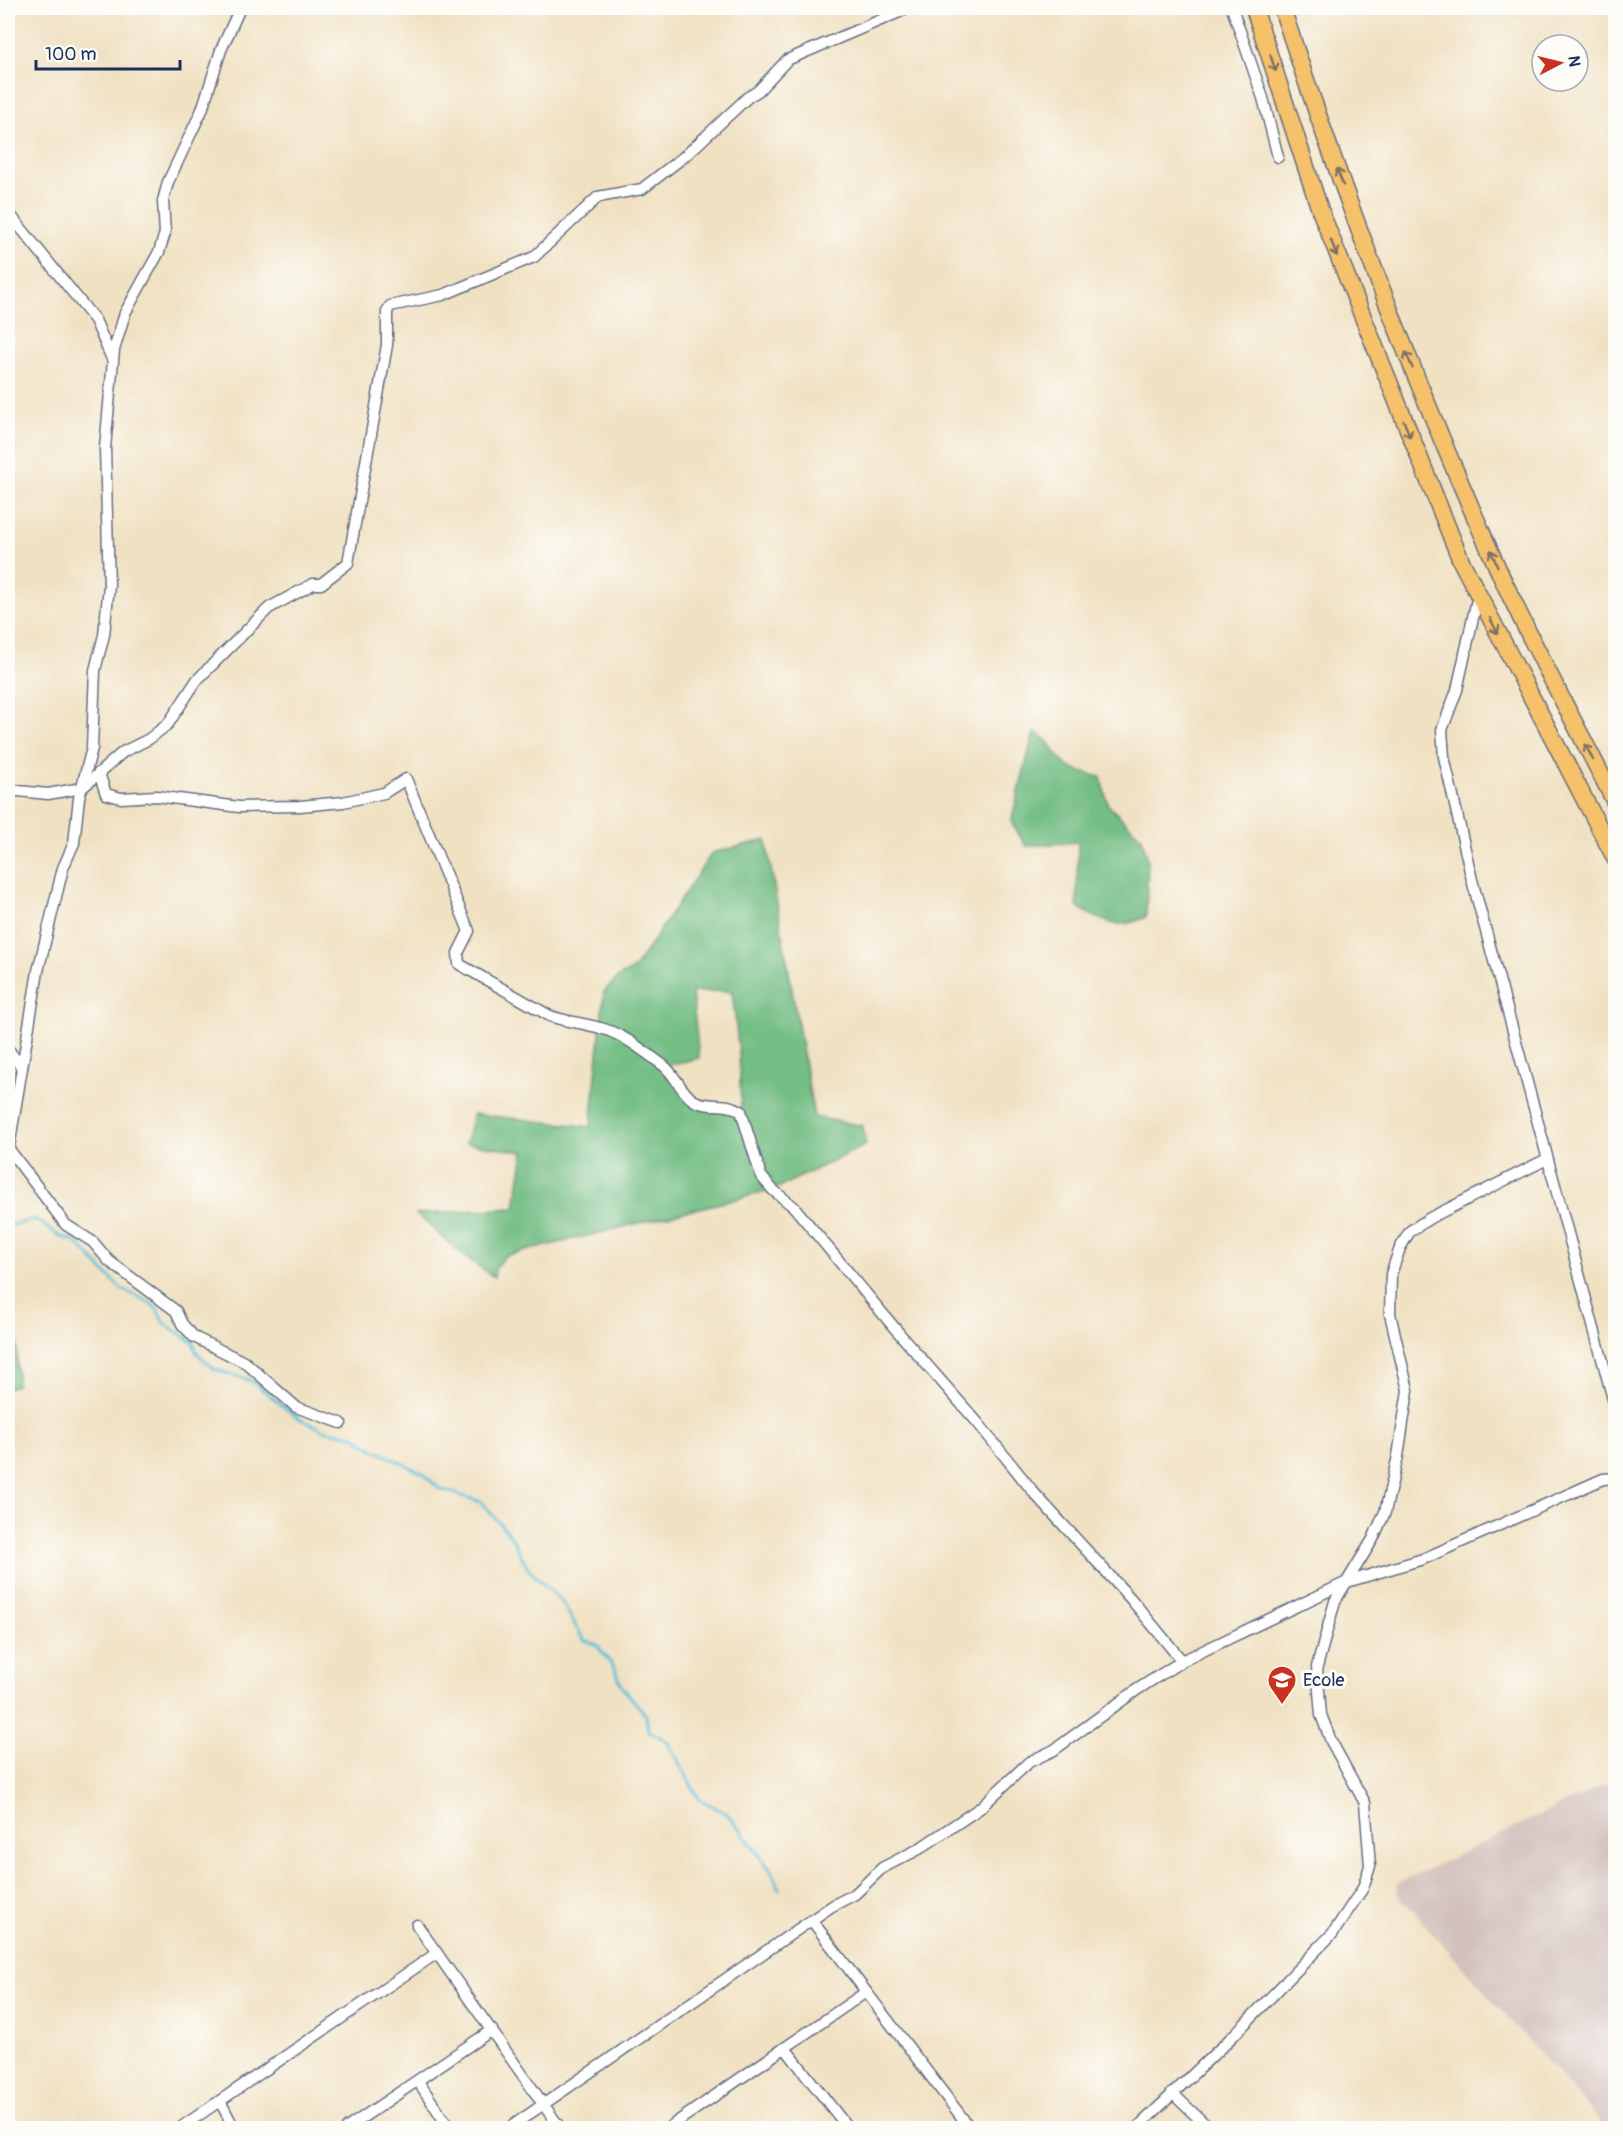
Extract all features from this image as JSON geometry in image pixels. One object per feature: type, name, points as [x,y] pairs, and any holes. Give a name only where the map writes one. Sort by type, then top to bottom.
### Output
[{"type":"highway","points":[[1254,8],[1320,210],[1353,298],[1461,561],[1616,860]]},
{"type":"highway","points":[[1282,8],[1322,130],[1403,347],[1499,571],[1616,804]]},
{"type":"street","points":[[240,8],[221,50],[201,110],[168,182],[163,201],[165,233],[162,243],[125,313],[113,362],[105,448],[109,585],[104,634],[95,670],[92,748],[82,788],[74,843],[63,868],[38,971],[8,1150],[66,1225],[93,1242],[109,1261],[176,1311],[182,1324],[194,1338],[246,1363],[296,1407],[341,1423]]},
{"type":"street","points":[[8,790],[48,794],[82,788],[123,752],[149,739],[168,724],[196,680],[269,608],[313,584],[321,584],[348,563],[387,345],[387,312],[390,306],[443,296],[534,257],[598,197],[642,189],[686,155],[748,97],[758,92],[787,60],[905,12],[909,8]]},
{"type":"street","points":[[1232,8],[1263,98],[1278,157]]},
{"type":"street","points":[[8,212],[96,320],[106,339],[113,362]]},
{"type":"street","points":[[1478,594],[1457,690],[1442,730],[1444,757],[1470,872],[1616,1410]]},
{"type":"street","points":[[99,773],[106,794],[121,798],[156,796],[239,807],[343,802],[384,793],[406,779],[469,931],[458,953],[459,964],[550,1016],[566,1022],[602,1028],[627,1041],[665,1066],[690,1098],[698,1103],[733,1106],[741,1110],[761,1176],[772,1190],[794,1207],[898,1332],[978,1423],[1035,1494],[1131,1599],[1182,1661]]},
{"type":"street","points":[[8,1048],[22,1068]]},
{"type":"street","points":[[1137,2128],[1232,2037],[1333,1933],[1363,1888],[1370,1866],[1365,1803],[1321,1715],[1317,1667],[1335,1601],[1386,1512],[1407,1406],[1408,1390],[1390,1314],[1391,1274],[1400,1248],[1410,1231],[1430,1218],[1547,1158]]},
{"type":"street","points":[[509,2128],[813,1922],[832,1906],[855,1894],[882,1868],[919,1850],[980,1808],[1029,1762],[1054,1750],[1138,1689],[1182,1661],[1255,1624],[1347,1582],[1423,1559],[1604,1479],[1616,1478]]},
{"type":"street","points":[[813,1922],[970,2128]]},
{"type":"street","points":[[417,1925],[560,2128]]},
{"type":"street","points":[[180,2128],[437,1953]]},
{"type":"street","points":[[673,2127],[866,1992]]},
{"type":"street","points":[[347,2128],[492,2030]]},
{"type":"street","points":[[785,2048],[848,2128]]},
{"type":"street","points":[[418,2081],[449,2128]]},
{"type":"street","points":[[1172,2093],[1209,2128]]},
{"type":"street","points":[[220,2102],[234,2128]]},
{"type":"shaded area","points":[[1615,1779],[1616,2128],[1606,2128],[1397,1893],[1397,1884]]},
{"type":"green space","points":[[1034,732],[1049,743],[1068,766],[1101,777],[1108,805],[1142,838],[1148,861],[1146,917],[1126,923],[1110,923],[1077,907],[1078,842],[1026,846],[1011,822]]},
{"type":"green space","points":[[766,840],[814,1117],[863,1126],[866,1145],[773,1190],[505,1256],[496,1267],[494,1277],[466,1258],[416,1214],[515,1208],[524,1152],[466,1143],[473,1114],[591,1127],[604,992],[618,977],[634,969],[712,853]],"holes":[[[732,991],[739,1054],[741,1110],[690,1098],[666,1066],[699,1058],[692,992]]]},
{"type":"green space","points":[[17,1331],[17,1385],[8,1388],[8,1333]]},
{"type":"waterway","points":[[8,1226],[35,1219],[61,1237],[75,1241],[121,1289],[149,1302],[157,1309],[164,1323],[193,1342],[197,1353],[214,1369],[252,1381],[298,1418],[324,1430],[354,1436],[373,1449],[424,1474],[438,1488],[481,1502],[511,1536],[529,1570],[562,1602],[584,1640],[597,1645],[614,1668],[623,1688],[646,1715],[648,1730],[667,1741],[699,1799],[726,1813],[772,1872],[779,1889]]},
{"type":"place","name":"Ecole","points":[[1282,1706]]}]
